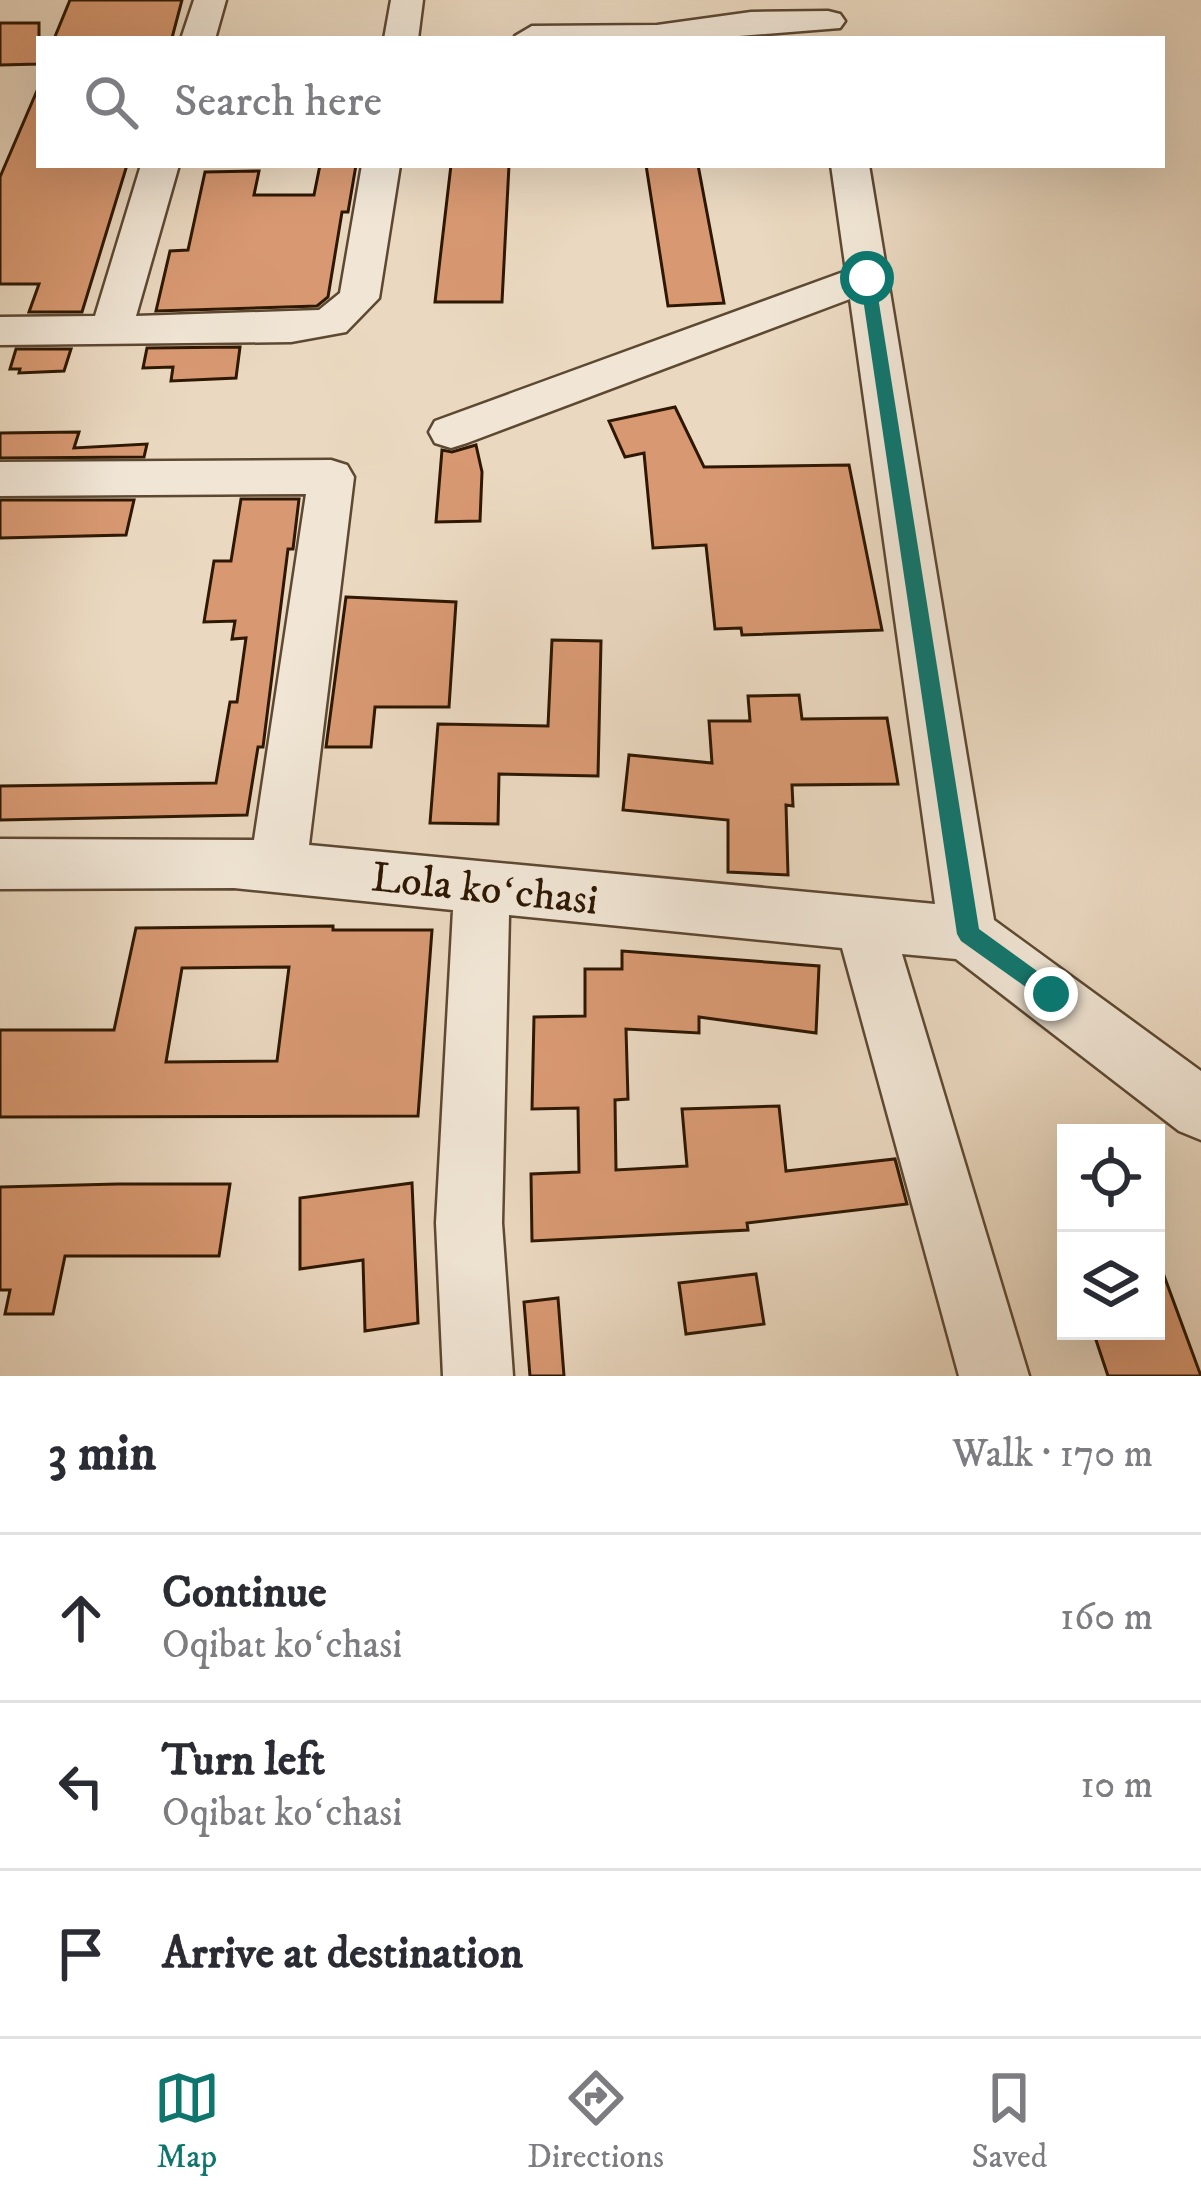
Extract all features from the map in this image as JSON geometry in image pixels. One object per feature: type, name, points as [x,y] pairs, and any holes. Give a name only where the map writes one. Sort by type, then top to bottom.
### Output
[{"type":"street","points":[[199,36],[210,0]]},
{"type":"street","points":[[400,36],[406,0]]},
{"type":"street","points":[[531,36],[535,0]]},
{"type":"street","points":[[634,36],[686,35],[751,22],[828,20]]},
{"type":"street","points":[[111,330],[159,168]]},
{"type":"street","points":[[0,331],[314,327],[344,314],[362,286],[381,168]]},
{"type":"street","points":[[850,168],[968,934],[1103,1039],[1200,1104]]},
{"type":"street","points":[[451,432],[867,278]]},
{"type":"street","points":[[0,479],[331,477],[278,867]]},
{"type":"street","name":"Lola koʻchasi","points":[[0,864],[278,867],[968,934]]},
{"type":"street","points":[[478,1376],[469,1223],[482,887]]},
{"type":"street","points":[[864,924],[994,1376]]},
{"type":"building","points":[[70,0],[182,0],[173,36],[55,36]]},
{"type":"building","points":[[0,23],[39,23],[36,64],[0,65]]},
{"type":"building","points":[[36,93],[36,168],[126,168],[82,312],[29,312],[39,284],[0,284],[0,177]]},
{"type":"building","points":[[319,168],[355,168],[348,212],[342,212],[328,297],[317,306],[156,311],[170,251],[188,250],[205,172],[259,171],[254,195],[314,195]]},
{"type":"building","points":[[451,168],[509,168],[502,302],[435,302]]},
{"type":"building","points":[[646,168],[699,168],[724,303],[668,306]]},
{"type":"building","points":[[240,347],[236,378],[171,381],[173,367],[143,368],[147,348]]},
{"type":"building","points":[[16,349],[71,349],[64,371],[19,373],[20,369],[10,369]]},
{"type":"building","points":[[675,407],[704,467],[849,465],[882,630],[742,635],[741,628],[715,629],[706,545],[653,548],[644,453],[625,457],[609,421]]},
{"type":"building","points":[[79,432],[74,448],[147,444],[144,457],[0,458],[0,433]]},
{"type":"building","points":[[476,445],[482,472],[480,521],[436,522],[442,450]]},
{"type":"building","points":[[241,499],[299,499],[293,549],[288,549],[263,747],[258,747],[247,815],[0,820],[0,786],[216,783],[230,702],[237,702],[246,638],[232,639],[235,621],[204,622],[214,561],[231,561]]},
{"type":"building","points":[[0,500],[134,500],[126,535],[0,538]]},
{"type":"building","points":[[346,597],[456,602],[449,707],[375,707],[371,747],[326,747]]},
{"type":"building","points":[[552,640],[601,641],[598,776],[499,774],[498,824],[430,823],[438,724],[548,726]]},
{"type":"building","points":[[799,695],[802,719],[887,718],[898,784],[792,785],[793,806],[786,805],[788,875],[728,872],[728,820],[623,810],[629,755],[712,763],[709,721],[750,721],[748,696]]},
{"type":"building","points":[[136,928],[432,930],[418,1116],[0,1117],[0,1030],[114,1030]],"holes":[[[289,967],[277,1061],[166,1062],[182,968]]]},
{"type":"building","points":[[622,951],[819,966],[816,1033],[699,1017],[699,1033],[626,1029],[628,1099],[615,1100],[616,1170],[687,1166],[682,1109],[779,1106],[786,1171],[895,1159],[907,1204],[747,1223],[748,1230],[532,1241],[531,1174],[579,1172],[578,1108],[532,1109],[534,1017],[585,1016],[585,969],[622,969]]},
{"type":"building","points":[[412,1183],[418,1323],[365,1331],[363,1260],[300,1269],[300,1198]]},
{"type":"building","points":[[230,1184],[219,1256],[65,1256],[53,1314],[5,1314],[10,1290],[0,1290],[0,1187]]},
{"type":"building","points":[[756,1274],[764,1324],[686,1334],[679,1283]]},
{"type":"building","points":[[1165,1278],[1201,1376],[1108,1376],[1096,1340],[1165,1340]]},
{"type":"building","points":[[558,1298],[564,1376],[530,1376],[524,1302]]},
{"type":"route","points":[[867,278],[968,934],[1051,994]]}]
